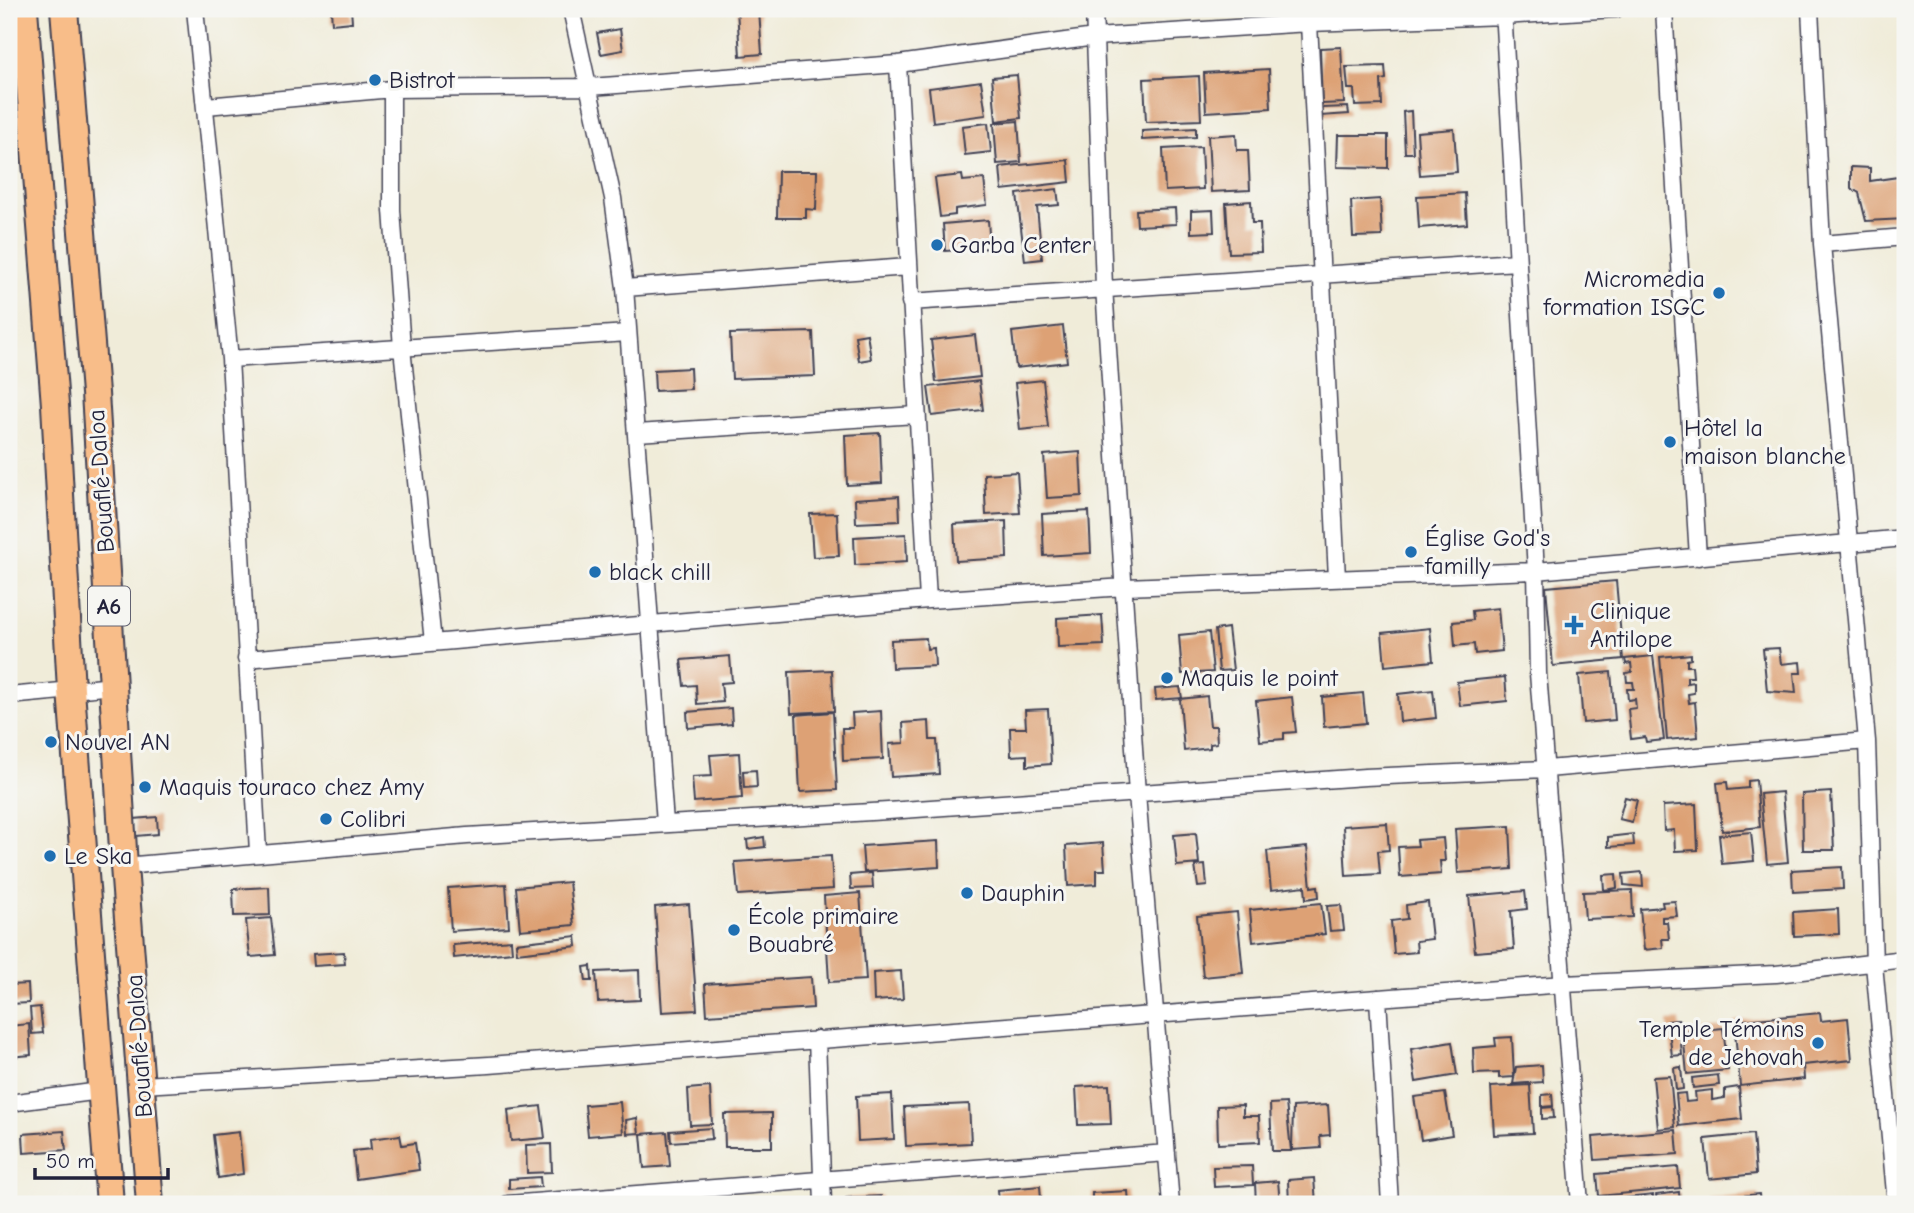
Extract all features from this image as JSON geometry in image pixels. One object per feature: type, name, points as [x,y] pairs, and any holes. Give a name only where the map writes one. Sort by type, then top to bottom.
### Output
[{"type":"highway","name":"Bouaflé-Daloa","points":[[24,9],[55,405],[71,690],[110,1204]]},
{"type":"highway","name":"Bouaflé-Daloa","points":[[64,9],[95,393],[124,866],[150,1204]]},
{"type":"street","points":[[195,9],[230,359],[258,852]]},
{"type":"street","points":[[571,9],[613,198],[625,288],[665,823]]},
{"type":"street","points":[[1094,9],[1104,288],[1137,794],[1171,1204]]},
{"type":"street","points":[[206,106],[392,89],[590,87],[898,64],[1095,37],[1309,23],[1616,9]]},
{"type":"street","points":[[1664,9],[1698,556]]},
{"type":"street","points":[[1810,9],[1822,244],[1867,741],[1874,964],[1896,1204]]},
{"type":"street","points":[[1503,13],[1536,571],[1538,673],[1580,1204]]},
{"type":"street","points":[[1309,23],[1337,578]]},
{"type":"street","points":[[898,64],[928,600]]},
{"type":"street","points":[[392,89],[393,210],[402,348],[433,642]]},
{"type":"street","points":[[1822,244],[1905,237]]},
{"type":"street","points":[[910,302],[1517,262]]},
{"type":"street","points":[[625,288],[908,267]]},
{"type":"street","points":[[230,359],[628,333]]},
{"type":"street","points":[[637,433],[916,415]]},
{"type":"street","points":[[246,659],[928,600],[1125,587],[1536,571],[1905,538]]},
{"type":"street","points":[[9,696],[114,686]]},
{"type":"street","points":[[124,866],[258,852],[665,823],[1365,777],[1547,769],[1867,741]]},
{"type":"street","points":[[142,1085],[489,1065],[1564,984],[1776,974],[1905,959]]},
{"type":"street","points":[[1378,998],[1390,1204]]},
{"type":"street","points":[[817,1039],[823,1204]]},
{"type":"street","points":[[9,1103],[100,1091]]},
{"type":"street","points":[[508,1204],[573,1197],[822,1182],[1167,1153]]},
{"type":"building","points":[[331,9],[351,9],[352,22],[332,24]]},
{"type":"building","points":[[737,9],[759,10],[762,54],[740,56]]},
{"type":"building","points":[[620,29],[623,50],[601,54],[597,33]]},
{"type":"building","points":[[1341,47],[1344,103],[1322,104],[1320,48]]},
{"type":"building","points":[[1385,66],[1386,79],[1381,80],[1382,105],[1355,106],[1354,89],[1348,89],[1346,67]]},
{"type":"building","points":[[1269,69],[1271,108],[1206,112],[1204,73]]},
{"type":"building","points":[[1017,75],[1021,118],[996,121],[992,77]]},
{"type":"building","points":[[1199,76],[1201,120],[1146,122],[1144,79]]},
{"type":"building","points":[[981,81],[986,115],[933,122],[929,88]]},
{"type":"building","points":[[1348,107],[1349,114],[1321,116],[1321,108]]},
{"type":"building","points":[[1411,111],[1413,153],[1405,153],[1403,112]]},
{"type":"building","points":[[1018,121],[1021,162],[997,164],[994,123]]},
{"type":"building","points":[[988,123],[991,152],[965,155],[962,126]]},
{"type":"building","points":[[1196,128],[1196,137],[1142,140],[1142,131]]},
{"type":"building","points":[[1454,129],[1457,172],[1420,175],[1417,132]]},
{"type":"building","points":[[1236,134],[1237,150],[1248,150],[1250,190],[1211,192],[1208,136]]},
{"type":"building","points":[[1338,135],[1388,135],[1388,168],[1337,167]]},
{"type":"building","points":[[1201,147],[1203,189],[1165,191],[1163,149]]},
{"type":"building","points":[[1068,160],[1070,182],[1002,190],[1000,167]]},
{"type":"building","points":[[1851,167],[1870,168],[1870,181],[1905,176],[1905,219],[1866,221],[1859,193],[1851,188]]},
{"type":"building","points":[[778,171],[817,171],[816,210],[806,209],[806,218],[777,218]]},
{"type":"building","points":[[962,175],[963,181],[984,179],[987,205],[955,209],[955,215],[940,217],[935,178]]},
{"type":"building","points":[[1057,189],[1059,205],[1037,207],[1042,259],[1025,261],[1017,194]]},
{"type":"building","points":[[1465,193],[1467,224],[1419,228],[1417,196]]},
{"type":"building","points":[[1380,199],[1382,236],[1353,237],[1351,201]]},
{"type":"building","points":[[1251,201],[1252,223],[1260,223],[1261,252],[1229,253],[1226,203]]},
{"type":"building","points":[[1175,208],[1176,224],[1137,226],[1136,210]]},
{"type":"building","points":[[1213,210],[1214,232],[1191,233],[1191,211]]},
{"type":"building","points":[[988,220],[990,248],[945,251],[943,224]]},
{"type":"building","points":[[1063,326],[1067,362],[1016,368],[1012,332]]},
{"type":"building","points":[[813,332],[815,376],[732,379],[730,334]]},
{"type":"building","points":[[867,334],[871,359],[859,361],[855,336]]},
{"type":"building","points":[[975,335],[980,377],[936,382],[931,340]]},
{"type":"building","points":[[690,368],[691,389],[655,391],[654,370]]},
{"type":"building","points":[[1043,380],[1048,427],[1020,430],[1015,383]]},
{"type":"building","points":[[979,381],[983,410],[932,416],[928,387]]},
{"type":"building","points":[[880,433],[882,483],[847,485],[845,435]]},
{"type":"building","points":[[1080,452],[1082,496],[1047,498],[1044,455]]},
{"type":"building","points":[[1017,472],[1020,513],[986,515],[984,474]]},
{"type":"building","points":[[899,496],[900,521],[856,523],[855,499]]},
{"type":"building","points":[[1089,511],[1091,553],[1044,556],[1042,514]]},
{"type":"building","points":[[837,513],[839,556],[813,557],[810,514]]},
{"type":"building","points":[[1006,521],[1007,558],[956,561],[954,524]]},
{"type":"building","points":[[906,534],[907,562],[855,565],[854,537]]},
{"type":"building","points":[[1616,581],[1623,659],[1553,666],[1546,587]]},
{"type":"building","points":[[1498,608],[1502,651],[1475,654],[1474,644],[1455,646],[1453,622],[1473,620],[1472,611]]},
{"type":"building","points":[[1102,615],[1104,645],[1058,647],[1057,618]]},
{"type":"building","points":[[1228,628],[1233,670],[1219,671],[1215,630]]},
{"type":"building","points":[[1430,628],[1433,661],[1385,666],[1382,633]]},
{"type":"building","points":[[1209,632],[1213,672],[1182,674],[1179,635]]},
{"type":"building","points":[[926,638],[927,649],[934,648],[935,666],[892,668],[891,640]]},
{"type":"building","points":[[1779,648],[1781,664],[1800,662],[1801,673],[1794,673],[1796,693],[1767,691],[1763,649]]},
{"type":"building","points":[[1691,654],[1687,666],[1692,666],[1693,677],[1687,677],[1687,683],[1694,682],[1694,693],[1688,694],[1689,703],[1695,702],[1698,737],[1667,740],[1660,657]]},
{"type":"building","points":[[730,656],[732,682],[721,683],[723,702],[697,704],[696,685],[684,686],[681,660]]},
{"type":"building","points":[[1653,656],[1664,740],[1646,742],[1645,737],[1631,739],[1628,709],[1636,708],[1635,699],[1628,700],[1627,689],[1634,689],[1633,682],[1627,682],[1626,673],[1632,672],[1631,663],[1626,664],[1625,659]]},
{"type":"building","points":[[832,670],[834,711],[791,713],[789,672]]},
{"type":"building","points":[[1611,672],[1615,720],[1583,723],[1579,675]]},
{"type":"building","points":[[1505,677],[1507,701],[1460,706],[1457,682]]},
{"type":"building","points":[[1180,687],[1182,698],[1156,700],[1155,689]]},
{"type":"building","points":[[1433,690],[1436,718],[1400,722],[1398,694]]},
{"type":"building","points":[[1363,693],[1366,723],[1324,727],[1322,697]]},
{"type":"building","points":[[1207,696],[1210,726],[1216,726],[1217,743],[1210,744],[1210,748],[1184,751],[1180,699]]},
{"type":"building","points":[[1292,697],[1296,732],[1284,733],[1284,739],[1260,741],[1256,701]]},
{"type":"building","points":[[731,708],[732,724],[688,728],[687,712]]},
{"type":"building","points":[[1048,709],[1051,764],[1027,766],[1027,755],[1011,756],[1010,728],[1026,728],[1025,710]]},
{"type":"building","points":[[881,711],[883,759],[843,761],[842,728],[853,728],[852,713]]},
{"type":"building","points":[[833,712],[837,790],[800,792],[796,715]]},
{"type":"building","points":[[929,721],[930,740],[937,740],[939,774],[891,777],[889,744],[904,743],[903,723]]},
{"type":"building","points":[[739,753],[742,798],[694,802],[692,777],[712,776],[710,755]]},
{"type":"building","points":[[756,770],[757,787],[744,788],[743,771]]},
{"type":"building","points":[[1756,780],[1760,827],[1722,831],[1717,783],[1727,782],[1728,790],[1748,788],[1748,781]]},
{"type":"building","points":[[1782,792],[1788,862],[1767,864],[1760,794]]},
{"type":"building","points":[[1831,792],[1834,850],[1803,850],[1802,794]]},
{"type":"building","points":[[1625,797],[1637,800],[1632,822],[1619,819]]},
{"type":"building","points":[[1696,804],[1698,850],[1675,851],[1674,830],[1664,831],[1663,806]]},
{"type":"building","points":[[157,817],[158,834],[136,836],[134,819]]},
{"type":"building","points":[[1387,823],[1389,850],[1378,851],[1380,874],[1346,876],[1343,826]]},
{"type":"building","points":[[1510,826],[1512,869],[1458,873],[1455,829]]},
{"type":"building","points":[[1751,832],[1754,861],[1722,864],[1719,835]]},
{"type":"building","points":[[1196,833],[1199,864],[1177,866],[1174,835]]},
{"type":"building","points":[[1633,834],[1634,845],[1608,847],[1608,837]]},
{"type":"building","points":[[764,837],[765,847],[748,849],[747,840]]},
{"type":"building","points":[[1443,838],[1445,861],[1440,861],[1441,874],[1400,877],[1398,847],[1418,846],[1417,840]]},
{"type":"building","points":[[938,841],[939,867],[864,872],[862,846]]},
{"type":"building","points":[[1103,843],[1105,870],[1097,870],[1097,884],[1068,886],[1066,846]]},
{"type":"building","points":[[1307,847],[1311,887],[1318,886],[1319,897],[1306,899],[1305,886],[1271,890],[1267,851]]},
{"type":"building","points":[[831,856],[833,889],[738,895],[735,862]]},
{"type":"building","points":[[1205,865],[1207,886],[1198,887],[1195,866]]},
{"type":"building","points":[[1842,867],[1843,889],[1793,892],[1792,870]]},
{"type":"building","points":[[1642,872],[1643,887],[1624,885],[1623,874]]},
{"type":"building","points":[[872,873],[873,888],[851,889],[850,875]]},
{"type":"building","points":[[1616,874],[1617,888],[1604,890],[1603,875]]},
{"type":"building","points":[[569,882],[574,925],[520,930],[516,887]]},
{"type":"building","points":[[506,884],[509,927],[451,931],[448,888]]},
{"type":"building","points":[[269,887],[270,915],[234,916],[233,889]]},
{"type":"building","points":[[1632,890],[1633,917],[1585,919],[1583,892]]},
{"type":"building","points":[[1525,891],[1527,909],[1511,911],[1514,949],[1475,952],[1469,896]]},
{"type":"building","points":[[860,893],[866,980],[829,982],[824,896]]},
{"type":"building","points":[[1675,901],[1677,916],[1662,917],[1662,922],[1667,922],[1669,939],[1662,939],[1663,948],[1644,950],[1640,909],[1663,907],[1662,902]]},
{"type":"building","points":[[1428,902],[1432,939],[1416,941],[1417,952],[1394,954],[1391,921],[1407,919],[1406,905]]},
{"type":"building","points":[[1321,903],[1325,934],[1253,942],[1250,910]]},
{"type":"building","points":[[689,904],[697,1010],[662,1012],[655,907]]},
{"type":"building","points":[[1341,905],[1344,930],[1330,931],[1327,906]]},
{"type":"building","points":[[1838,909],[1839,934],[1794,936],[1793,912]]},
{"type":"building","points":[[1237,912],[1243,973],[1203,977],[1197,916]]},
{"type":"building","points":[[271,918],[275,955],[250,957],[246,920]]},
{"type":"building","points":[[576,936],[577,946],[517,953],[516,943]]},
{"type":"building","points":[[511,940],[512,952],[454,958],[453,945]]},
{"type":"building","points":[[344,952],[345,964],[314,966],[313,954]]},
{"type":"building","points":[[591,966],[592,981],[586,981],[584,967]]},
{"type":"building","points":[[639,970],[640,1000],[598,1002],[596,972]]},
{"type":"building","points":[[901,971],[903,999],[874,1001],[873,973]]},
{"type":"building","points":[[811,977],[813,1008],[707,1015],[705,984]]},
{"type":"building","points":[[28,984],[29,1003],[9,1004],[9,985]]},
{"type":"building","points":[[40,1007],[43,1033],[32,1034],[30,1008]]},
{"type":"building","points":[[1820,1013],[1821,1021],[1848,1018],[1852,1060],[1803,1065],[1804,1079],[1740,1086],[1734,1021]]},
{"type":"building","points":[[1679,1020],[1682,1055],[1672,1056],[1668,1021]]},
{"type":"building","points":[[29,1024],[31,1055],[9,1057],[9,1026]]},
{"type":"building","points":[[1723,1028],[1728,1070],[1687,1074],[1683,1032]]},
{"type":"building","points":[[1512,1037],[1514,1077],[1499,1078],[1499,1073],[1474,1074],[1473,1048],[1496,1046],[1495,1038]]},
{"type":"building","points":[[1452,1042],[1457,1075],[1416,1082],[1411,1049]]},
{"type":"building","points":[[1542,1065],[1543,1082],[1513,1084],[1516,1067]]},
{"type":"building","points":[[1681,1067],[1683,1089],[1676,1090],[1674,1068]]},
{"type":"building","points":[[1718,1075],[1719,1085],[1693,1088],[1692,1078]]},
{"type":"building","points":[[1670,1076],[1675,1127],[1658,1129],[1653,1077]]},
{"type":"building","points":[[1109,1085],[1111,1124],[1078,1125],[1076,1087]]},
{"type":"building","points":[[1530,1085],[1533,1133],[1494,1135],[1491,1087]]},
{"type":"building","points":[[710,1087],[712,1124],[690,1125],[688,1089]]},
{"type":"building","points":[[1739,1087],[1742,1119],[1679,1126],[1676,1094],[1685,1093],[1686,1102],[1696,1101],[1695,1092],[1712,1090],[1712,1100],[1725,1098],[1725,1089]]},
{"type":"building","points":[[1445,1093],[1452,1135],[1421,1140],[1414,1097]]},
{"type":"building","points":[[892,1094],[894,1139],[858,1141],[856,1096]]},
{"type":"building","points":[[1552,1094],[1553,1106],[1542,1107],[1542,1095]]},
{"type":"building","points":[[620,1102],[623,1133],[588,1136],[585,1105]]},
{"type":"building","points":[[1286,1103],[1291,1151],[1272,1151],[1270,1104]]},
{"type":"building","points":[[969,1104],[971,1143],[906,1146],[904,1107]]},
{"type":"building","points":[[1243,1105],[1243,1116],[1259,1116],[1260,1142],[1218,1144],[1217,1106]]},
{"type":"building","points":[[1328,1105],[1330,1135],[1320,1136],[1321,1148],[1292,1150],[1293,1107]]},
{"type":"building","points":[[541,1106],[545,1138],[511,1141],[508,1110]]},
{"type":"building","points":[[1553,1107],[1554,1118],[1542,1119],[1542,1108]]},
{"type":"building","points":[[772,1113],[772,1147],[725,1147],[724,1114]]},
{"type":"building","points":[[637,1118],[639,1133],[627,1134],[626,1120]]},
{"type":"building","points":[[711,1128],[712,1139],[671,1142],[670,1131]]},
{"type":"building","points":[[1676,1130],[1678,1154],[1595,1160],[1593,1137]]},
{"type":"building","points":[[64,1131],[66,1150],[24,1153],[23,1134]]},
{"type":"building","points":[[239,1132],[243,1174],[218,1178],[213,1135]]},
{"type":"building","points":[[667,1132],[670,1166],[644,1168],[641,1134]]},
{"type":"building","points":[[1753,1134],[1756,1174],[1709,1179],[1705,1139]]},
{"type":"building","points":[[400,1135],[402,1145],[415,1143],[419,1170],[356,1179],[353,1151],[371,1149],[370,1139]]},
{"type":"building","points":[[551,1144],[552,1172],[527,1173],[526,1145]]},
{"type":"building","points":[[1252,1166],[1253,1185],[1214,1187],[1213,1167]]},
{"type":"building","points":[[1678,1167],[1680,1188],[1599,1196],[1597,1174]]},
{"type":"building","points":[[540,1177],[541,1187],[509,1189],[509,1179]]},
{"type":"building","points":[[1314,1178],[1316,1204],[1289,1204],[1288,1180]]},
{"type":"building","points":[[1278,1181],[1280,1204],[1256,1204],[1255,1183]]},
{"type":"building","points":[[1040,1186],[1041,1199],[1027,1200],[1027,1204],[999,1204],[998,1190]]},
{"type":"building","points":[[1128,1191],[1129,1204],[1092,1204],[1092,1193]]},
{"type":"building","points":[[1679,1192],[1680,1204],[1657,1204],[1656,1195]]},
{"type":"building","points":[[1759,1194],[1760,1204],[1710,1204],[1709,1199]]},
{"type":"building","points":[[1653,1195],[1653,1204],[1597,1204],[1596,1201]]},
{"type":"building","points":[[881,1196],[882,1204],[846,1204],[846,1198]]},
{"type":"place","name":"Bistrot","points":[[375,80]]},
{"type":"place","name":"Garba Center","points":[[937,245]]},
{"type":"place","name":"Micromedia formation ISGC","points":[[1719,293]]},
{"type":"place","name":"Hôtel la maison blanche","points":[[1670,442]]},
{"type":"place","name":"Église God's familly","points":[[1411,552]]},
{"type":"place","name":"black chill","points":[[595,572]]},
{"type":"place","name":"Clinique Antilope","points":[[1574,625]]},
{"type":"place","name":"Maquis le point","points":[[1167,678]]},
{"type":"place","name":"Nouvel AN","points":[[51,742]]},
{"type":"place","name":"Maquis touraco chez Amy","points":[[145,787]]},
{"type":"place","name":"Colibri","points":[[326,819]]},
{"type":"place","name":"Le Ska","points":[[50,856]]},
{"type":"place","name":"Dauphin","points":[[967,893]]},
{"type":"place","name":"École primaire Bouabré","points":[[734,930]]},
{"type":"place","name":"Temple Témoins de Jehovah","points":[[1818,1043]]}]
